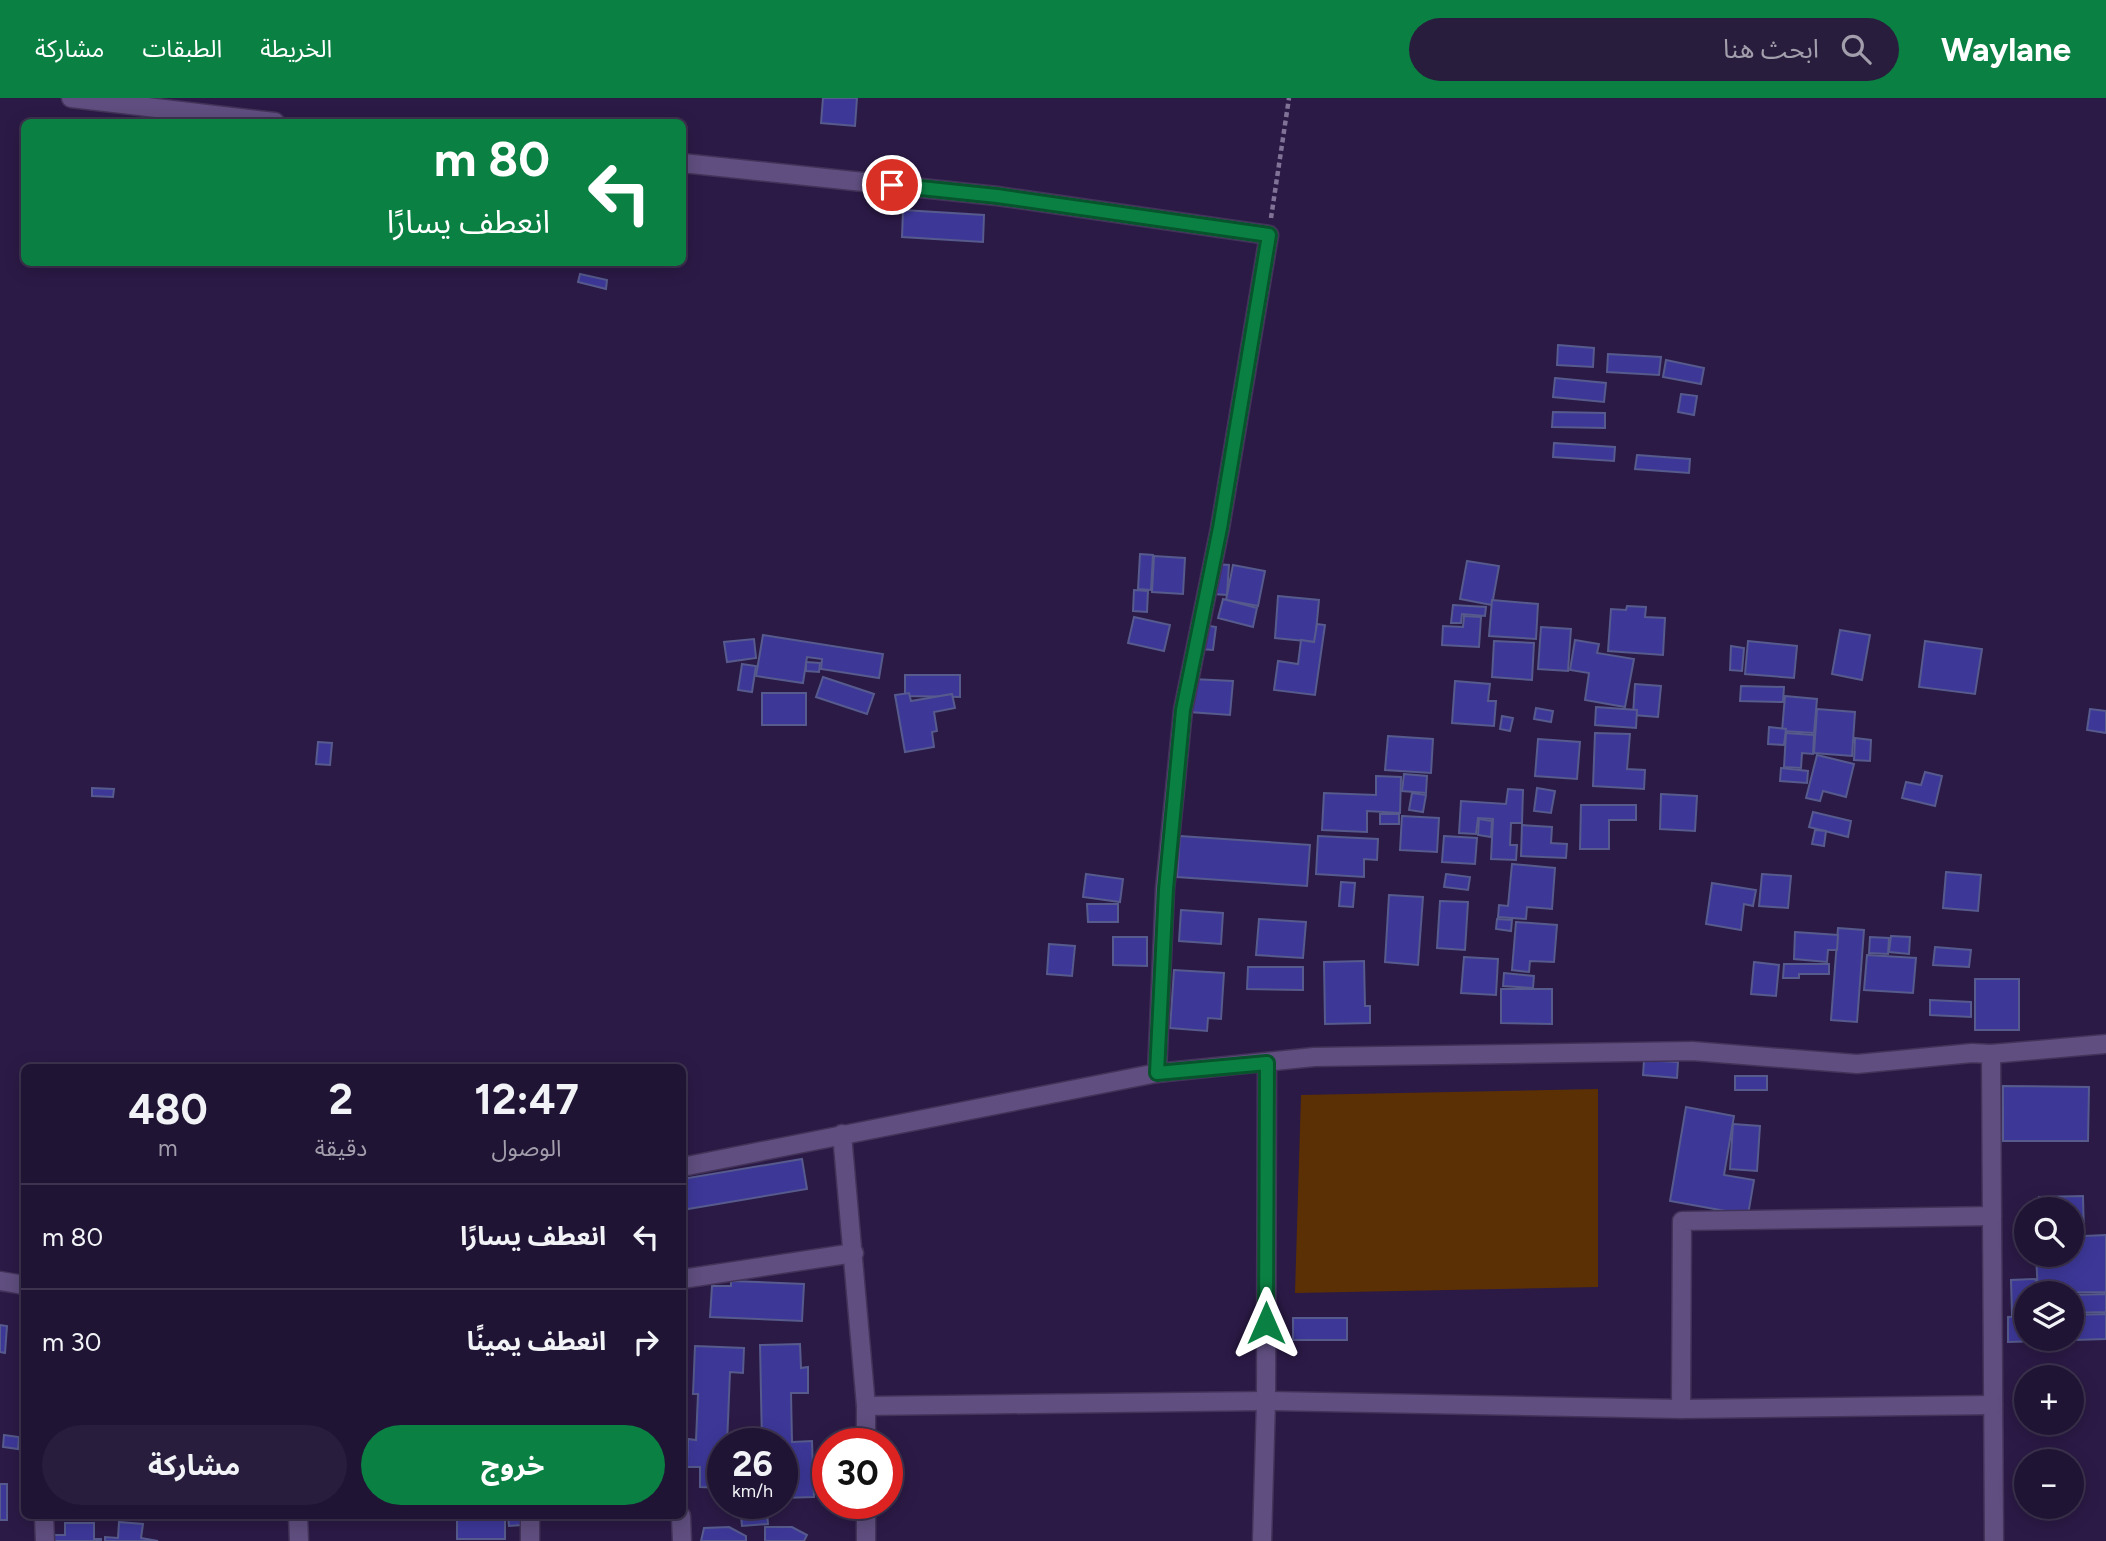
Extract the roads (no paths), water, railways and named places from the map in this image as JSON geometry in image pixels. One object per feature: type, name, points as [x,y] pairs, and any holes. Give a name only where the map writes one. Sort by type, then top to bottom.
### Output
[{"type":"street","points":[[71,98],[250,119]]},
{"type":"street","points":[[686,163],[997,196],[1269,235],[1220,528],[1183,710],[1166,889],[1157,1073]]},
{"type":"street","points":[[686,1166],[1157,1073],[1314,1057],[1692,1051],[1857,1064],[2106,1044]]},
{"type":"street","points":[[1991,1054],[1994,1541]]},
{"type":"street","points":[[1262,1541],[1266,1401],[1267,1063]]},
{"type":"street","points":[[842,1134],[854,1253],[866,1428]]},
{"type":"street","points":[[1681,1409],[1682,1221],[1992,1216]]},
{"type":"street","points":[[686,1278],[854,1253]]},
{"type":"street","points":[[0,1281],[21,1284]]},
{"type":"street","points":[[866,1406],[1266,1401],[1681,1409],[1993,1405]]},
{"type":"street","points":[[44,1519],[45,1541]]},
{"type":"street","points":[[298,1519],[299,1541]]},
{"type":"street","points":[[530,1519],[530,1541]]},
{"type":"street","points":[[681,1519],[682,1541]]},
{"type":"street","points":[[866,1519],[866,1541]]}]
